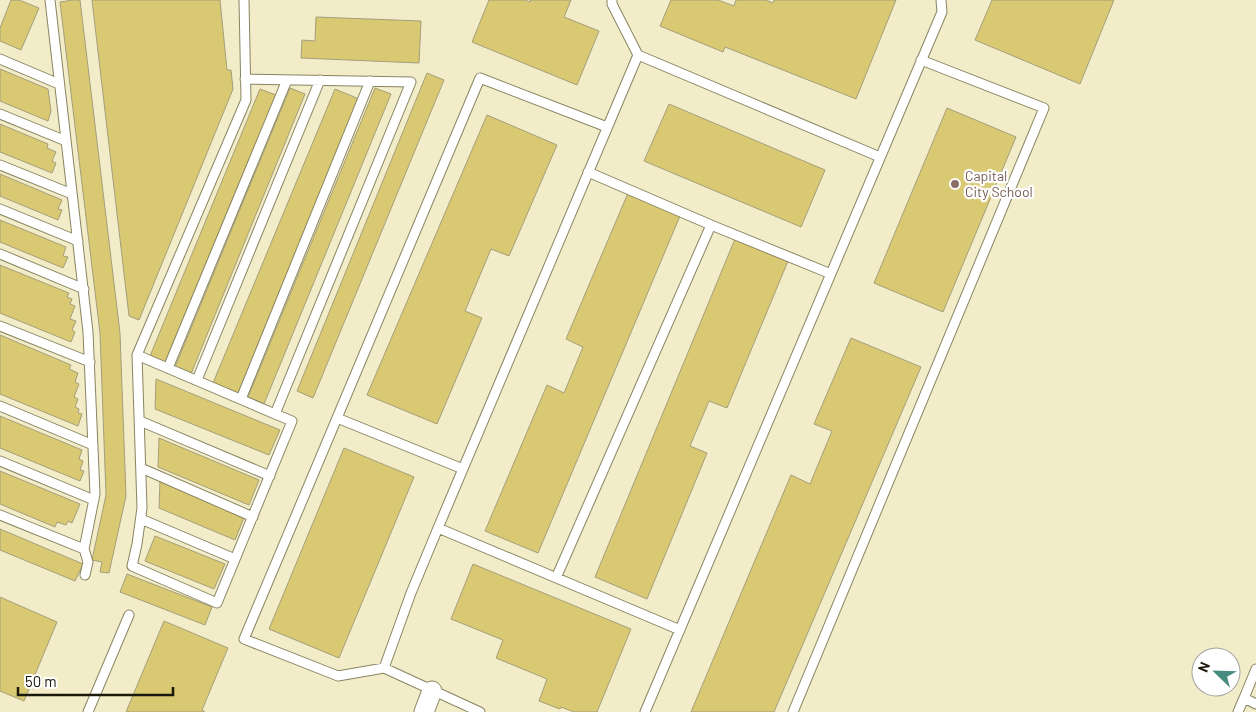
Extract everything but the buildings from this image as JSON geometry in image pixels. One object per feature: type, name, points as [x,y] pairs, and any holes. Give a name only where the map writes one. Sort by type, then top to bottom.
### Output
[{"type":"street","points":[[424,712],[432,691]]},
{"type":"lane","points":[[50,0],[84,289],[90,362],[94,500],[84,549],[88,562],[84,575]]},
{"type":"lane","points":[[137,355],[292,421],[217,603],[132,566],[142,508],[137,355],[246,100],[244,0]]},
{"type":"lane","points":[[612,0],[612,4],[638,55],[880,157]]},
{"type":"lane","points":[[644,712],[942,12],[942,0]]},
{"type":"lane","points":[[384,668],[411,593],[638,55]]},
{"type":"lane","points":[[0,59],[59,84]]},
{"type":"lane","points":[[793,712],[1044,108],[921,60]]},
{"type":"lane","points":[[480,712],[384,668],[338,676],[244,639],[480,78],[607,127]]},
{"type":"lane","points":[[245,79],[411,82],[274,414]]},
{"type":"lane","points":[[168,368],[287,80]]},
{"type":"lane","points":[[197,380],[320,80]]},
{"type":"lane","points":[[241,400],[370,81]]},
{"type":"lane","points":[[0,114],[66,141]]},
{"type":"lane","points":[[0,165],[72,194]]},
{"type":"lane","points":[[588,172],[830,274]]},
{"type":"lane","points":[[0,209],[78,241]]},
{"type":"lane","points":[[556,578],[711,225]]},
{"type":"lane","points":[[0,254],[84,289]]},
{"type":"lane","points":[[0,326],[90,362]]},
{"type":"lane","points":[[0,406],[93,445]]},
{"type":"lane","points":[[337,418],[463,469]]},
{"type":"lane","points":[[140,421],[270,476]]},
{"type":"lane","points":[[0,461],[94,500]]},
{"type":"lane","points":[[141,468],[253,517]]},
{"type":"lane","points":[[0,515],[84,549]]},
{"type":"lane","points":[[141,519],[235,559]]},
{"type":"lane","points":[[438,528],[680,630]]},
{"type":"lane","points":[[88,712],[129,615]]},
{"type":"lane","points":[[1238,712],[1256,669]]},
{"type":"lane","points":[[1244,698],[1256,704]]},
{"type":"place","name":"Capital City School","points":[[955,184]]}]
